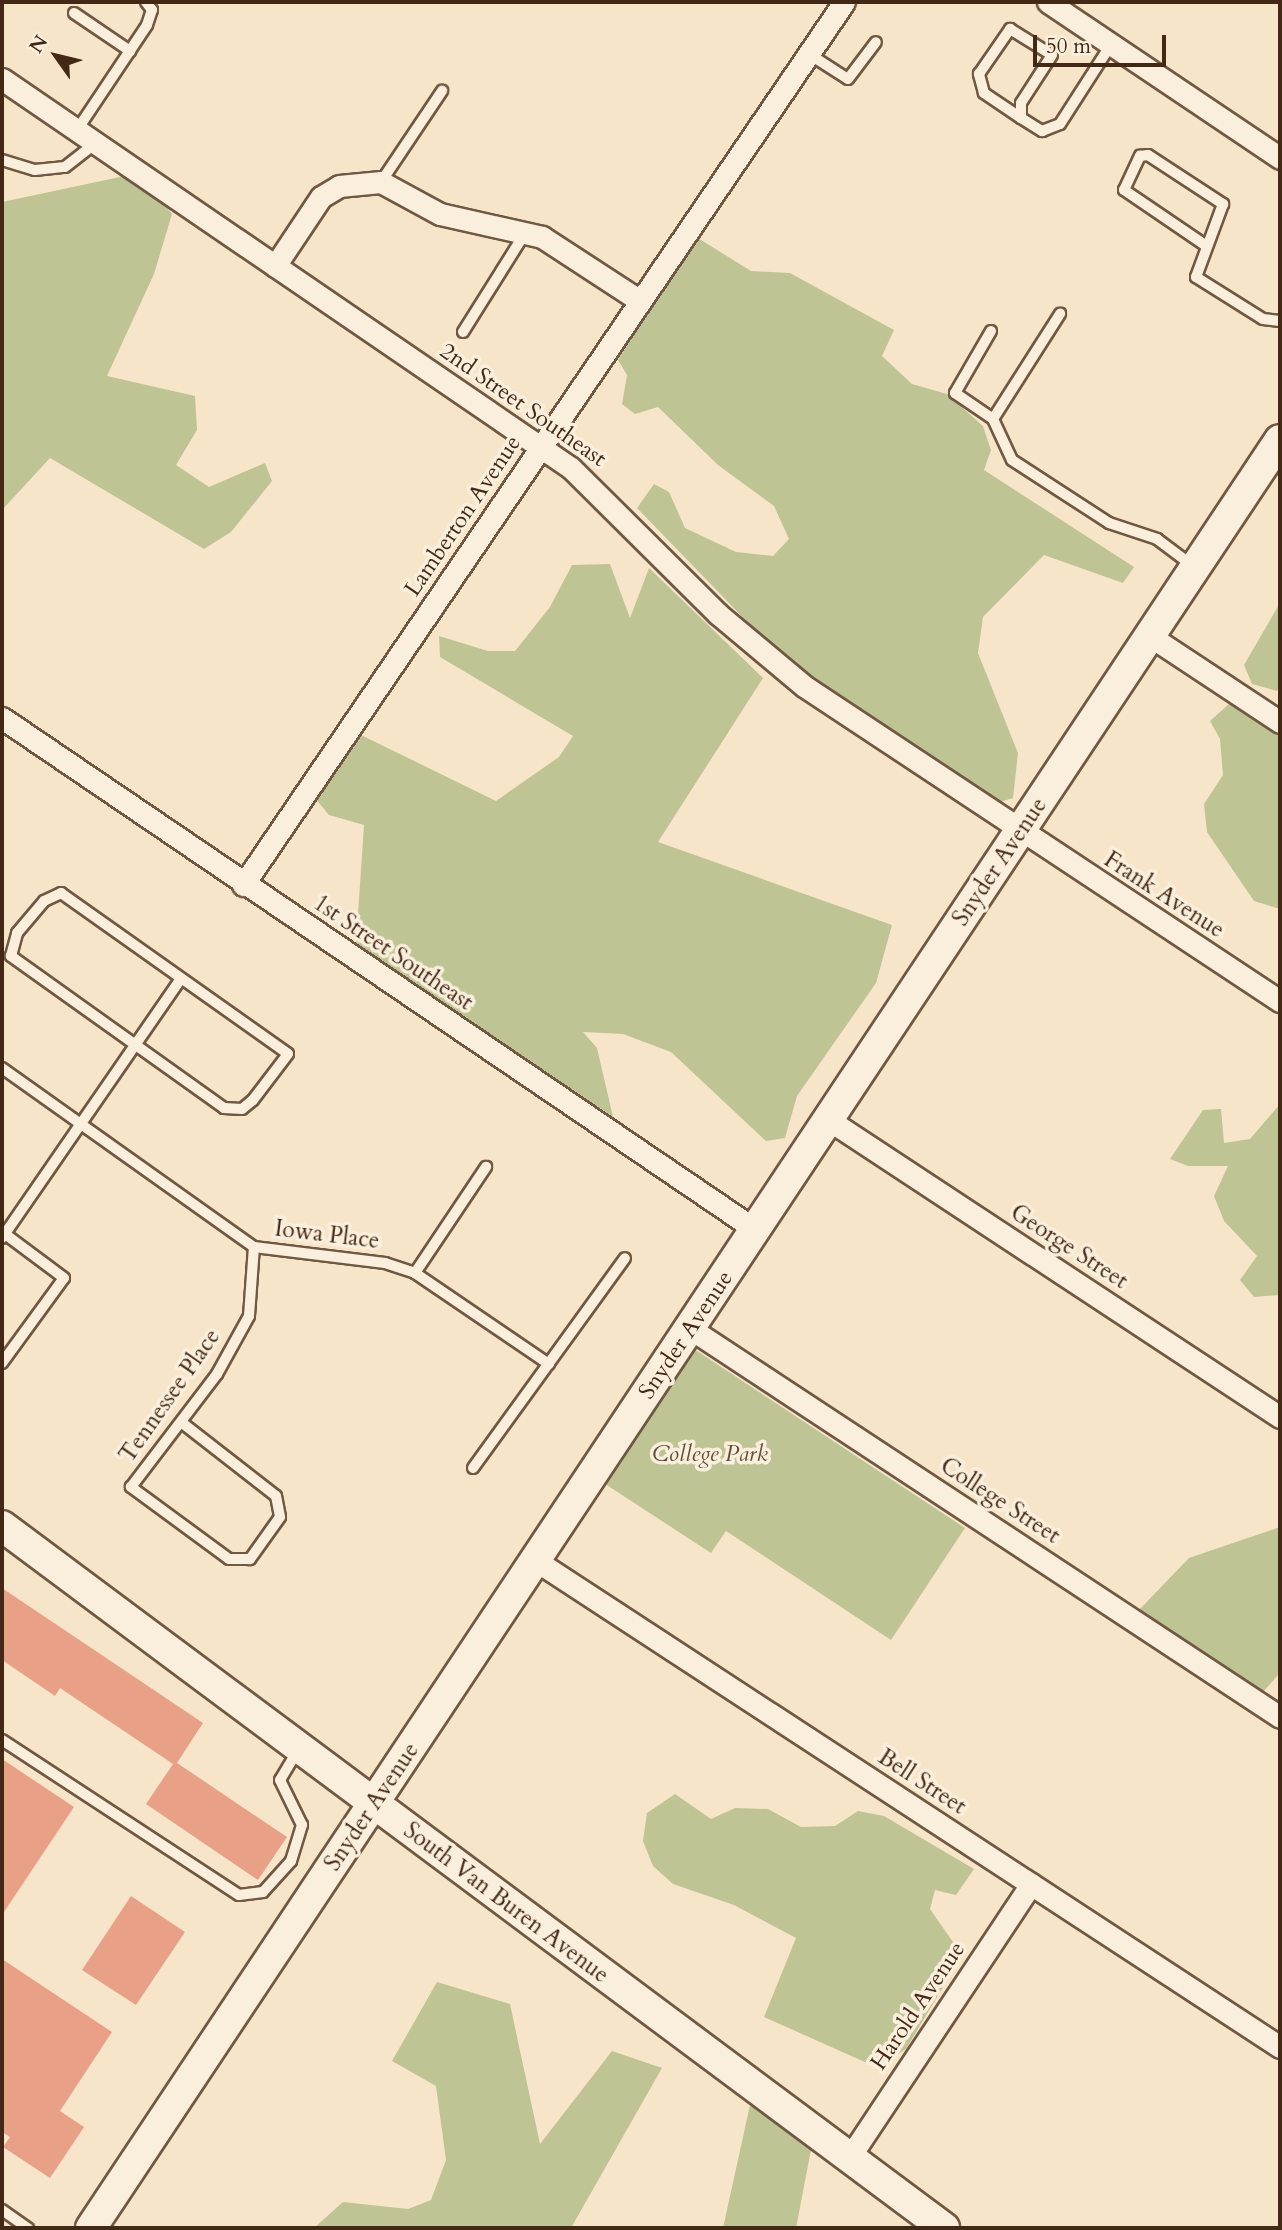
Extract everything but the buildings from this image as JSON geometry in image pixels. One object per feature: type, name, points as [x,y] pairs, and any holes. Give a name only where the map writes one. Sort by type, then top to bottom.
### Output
[{"type":"main road","name":"Snyder Avenue","points":[[90,2228],[1280,441]]},
{"type":"main road","name":"South Van Buren Avenue","points":[[2,1526],[939,2227]]},
{"type":"street","name":"Lamberton Avenue","points":[[243,885],[844,2]]},
{"type":"street","points":[[1048,2],[1280,158]]},
{"type":"street","name":"2nd Street Southeast","points":[[2,79],[541,447],[608,499],[778,667],[1020,832]]},
{"type":"street","points":[[275,265],[320,197],[339,186],[381,182],[440,214],[542,237],[640,301]]},
{"type":"street","points":[[1150,636],[1280,722]]},
{"type":"street","name":"1st Street Southeast","points":[[2,718],[243,885],[756,1230]]},
{"type":"street","name":"Frank Avenue","points":[[1020,832],[1280,1001]]},
{"type":"street","name":"George Street","points":[[829,1120],[1280,1417]]},
{"type":"street","name":"College Street","points":[[691,1329],[1280,1717]]},
{"type":"street","name":"Bell Street","points":[[535,1560],[1280,2047]]},
{"type":"street","name":"Harold Avenue","points":[[849,2158],[1031,1884]]},
{"type":"lane","points":[[77,130],[130,51],[152,10],[146,2]]},
{"type":"lane","points":[[74,13],[130,51]]},
{"type":"lane","points":[[1021,118],[1021,103],[1052,55],[1010,29],[979,74],[984,93],[1021,118],[1042,131],[1060,124],[1112,43]]},
{"type":"lane","points":[[809,54],[848,79],[876,42]]},
{"type":"lane","points":[[381,182],[442,91]]},
{"type":"lane","points":[[2,160],[56,168],[96,144]]},
{"type":"lane","points":[[1205,245],[1124,190],[1140,156],[1148,155],[1223,204],[1226,210],[1195,267],[1203,284],[1263,319],[1280,321]]},
{"type":"lane","points":[[463,332],[525,233]]},
{"type":"lane","points":[[993,419],[1060,314]]},
{"type":"lane","points":[[991,331],[956,393],[993,419],[1012,460],[1109,523],[1157,539],[1196,568]]},
{"type":"lane","points":[[61,892],[180,980],[288,1054],[253,1100],[242,1109],[224,1108],[136,1041],[11,956],[16,933],[44,901],[61,892]]},
{"type":"lane","points":[[2,1363],[64,1278],[3,1236],[180,980]]},
{"type":"lane","name":"Iowa Place","points":[[2,1068],[254,1247],[385,1263],[415,1273],[549,1364]]},
{"type":"lane","points":[[415,1273],[486,1167]]},
{"type":"lane","name":"Tennessee Place","points":[[181,1422],[276,1496],[280,1517],[250,1559],[229,1559],[131,1487],[181,1422],[249,1316],[254,1247]]},
{"type":"lane","points":[[473,1468],[625,1258]]},
{"type":"lane","points":[[2,1740],[239,1895],[262,1892],[291,1861],[302,1825],[281,1780],[298,1750]]},
{"type":"lane","points":[[2,2210],[29,2228]]},
{"type":"green space","points":[[139,173],[172,214],[154,274],[107,376],[195,396],[197,430],[176,465],[209,487],[265,463],[272,481],[231,532],[204,549],[50,458],[2,510],[2,202]]},
{"type":"green space","points":[[693,235],[751,271],[790,273],[894,330],[882,356],[912,384],[947,394],[983,426],[991,450],[984,470],[1134,567],[1123,583],[1044,555],[983,617],[978,653],[1018,753],[1013,798],[1000,802],[787,663],[637,508],[654,484],[669,492],[685,528],[736,552],[773,556],[789,539],[774,506],[718,465],[658,407],[635,414],[622,404],[627,375],[618,360]]},
{"type":"green space","points":[[610,564],[630,618],[649,568],[763,678],[658,842],[892,925],[876,983],[797,1096],[785,1138],[766,1141],[671,1052],[623,1034],[583,1032],[597,1048],[613,1117],[356,944],[364,825],[329,815],[314,797],[361,735],[496,801],[559,757],[573,736],[440,657],[439,636],[488,651],[515,651],[550,607],[572,565]]},
{"type":"green space","points":[[1280,603],[1280,684],[1277,691],[1252,684],[1244,665]]},
{"type":"green space","points":[[1229,704],[1255,711],[1280,737],[1280,909],[1254,901],[1207,832],[1204,804],[1223,775],[1220,739],[1210,721]]},
{"type":"green space","points":[[1280,1104],[1280,1295],[1254,1297],[1240,1280],[1257,1256],[1224,1221],[1214,1196],[1228,1166],[1188,1166],[1170,1159],[1203,1110],[1221,1109],[1224,1143],[1250,1139]]},
{"type":"green space","name":"College Park","points":[[691,1347],[965,1528],[891,1640],[726,1531],[711,1553],[599,1480]]},
{"type":"green space","points":[[1280,1527],[1280,1673],[1262,1693],[1136,1613],[1189,1558]]},
{"type":"green space","points":[[675,1794],[711,1819],[735,1808],[768,1809],[801,1827],[835,1826],[858,1811],[884,1816],[974,1869],[956,1895],[935,1890],[930,1909],[962,1955],[906,2049],[876,2067],[764,2017],[796,1938],[734,1905],[673,1884],[653,1866],[643,1841],[647,1813]]},
{"type":"green space","points":[[437,1982],[510,2004],[540,2144],[612,2051],[662,2068],[571,2228],[314,2228],[343,2202],[408,2209],[431,2200],[446,2160],[436,2086],[392,2061]]},
{"type":"green space","points":[[750,2105],[811,2150],[796,2228],[723,2228]]}]
